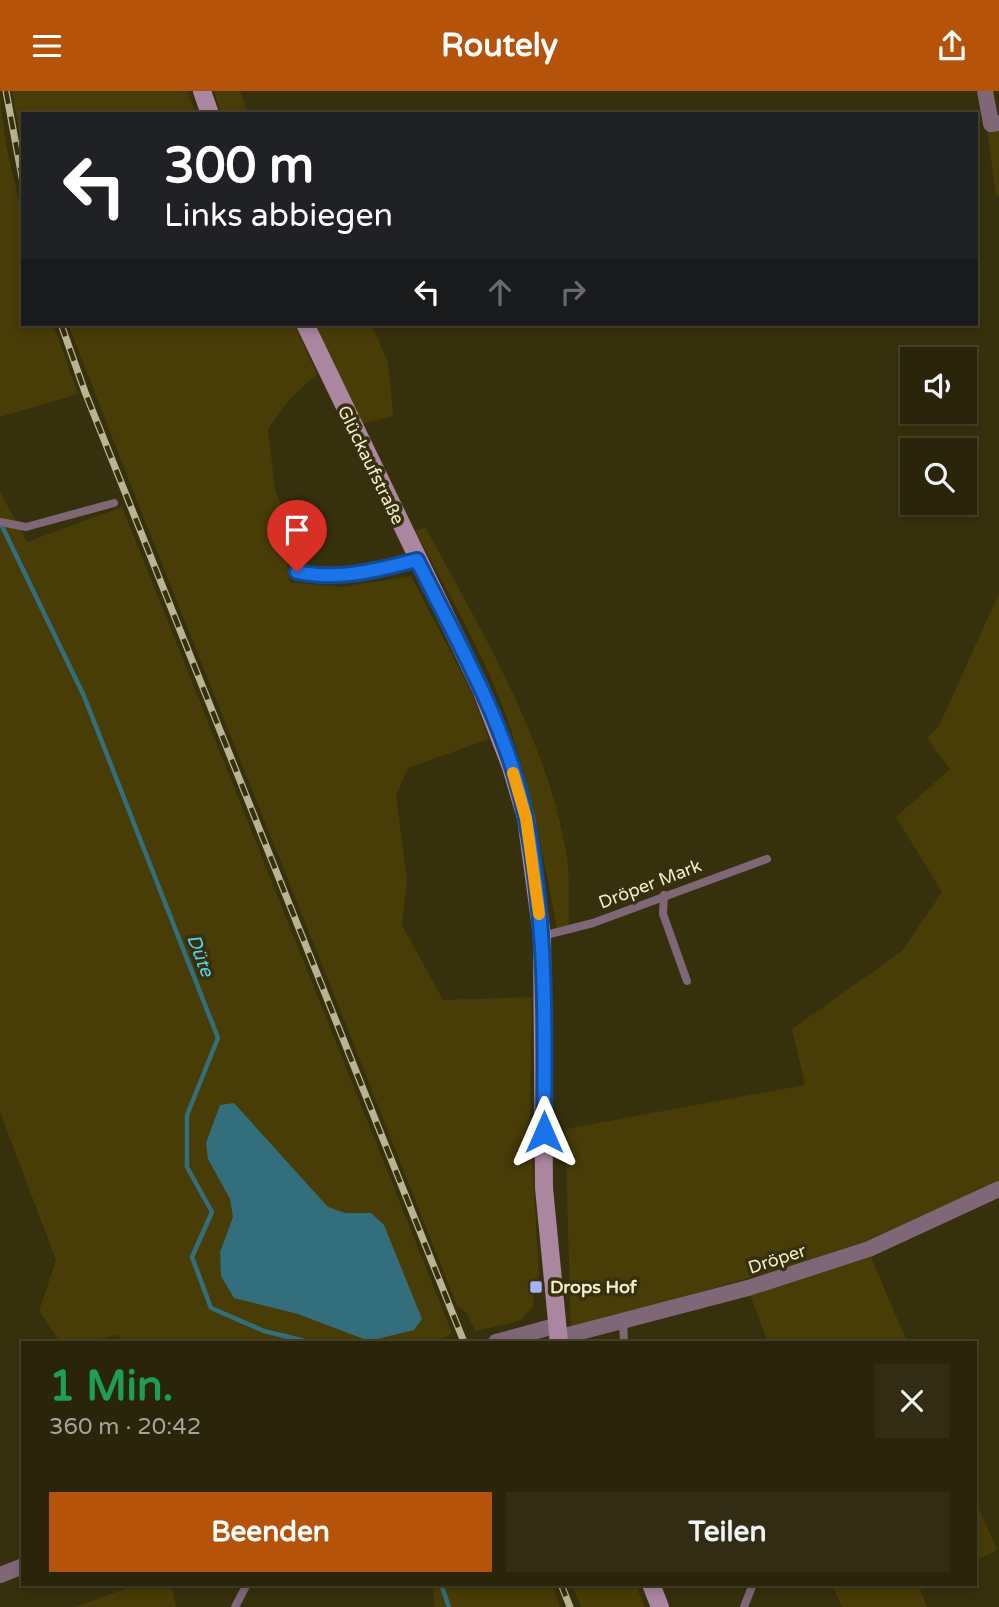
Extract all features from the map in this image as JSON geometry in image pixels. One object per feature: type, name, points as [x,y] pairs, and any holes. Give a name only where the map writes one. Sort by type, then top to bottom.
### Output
[{"type":"main road","points":[[202,91],[208,112]]},
{"type":"main road","name":"Glückaufstraße","points":[[306,326],[481,689],[511,767],[526,818],[542,936],[544,1188],[557,1335]]},
{"type":"main road","points":[[651,1586],[660,1607]]},
{"type":"street","points":[[985,91],[991,124],[999,123]]},
{"type":"street","points":[[297,572],[319,576],[365,573],[417,560]]},
{"type":"street","name":"Dröper","points":[[504,1341],[557,1335],[623,1321],[748,1288],[869,1249],[999,1189]]},
{"type":"street","points":[[0,1575],[21,1567]]},
{"type":"lane","points":[[0,521],[26,527],[114,503]]},
{"type":"lane","name":"Dröper Mark","points":[[542,936],[593,923],[767,859]]},
{"type":"lane","points":[[664,895],[663,914],[687,981]]},
{"type":"lane","points":[[623,1321],[624,1341]]},
{"type":"lane","points":[[235,1607],[246,1586]]},
{"type":"lane","points":[[744,1607],[751,1586]]},
{"type":"shaded area","points":[[12,91],[187,91],[195,112],[21,112],[21,146]]},
{"type":"shaded area","points":[[214,91],[240,91],[247,112],[220,112]]},
{"type":"shaded area","points":[[0,98],[6,145],[21,209],[21,326],[54,326],[78,394],[0,417]]},
{"type":"shaded area","points":[[999,127],[999,195],[996,196],[987,129]]},
{"type":"shaded area","points":[[69,326],[295,326],[317,374],[289,400],[268,429],[275,490],[305,567],[287,565],[290,582],[343,587],[411,576],[471,691],[489,739],[408,768],[396,795],[407,881],[402,925],[443,1000],[532,997],[530,1120],[539,1275],[534,1287],[533,1307],[520,1321],[475,1331],[467,1313],[457,1306]]},
{"type":"shaded area","points":[[306,326],[372,326],[388,362],[393,416],[365,423],[355,433]]},
{"type":"shaded area","points":[[0,492],[27,542],[122,507],[452,1333],[438,1341],[123,1341],[117,1335],[91,1341],[59,1341],[39,1311],[56,1260],[0,1112]]},
{"type":"shaded area","points":[[426,528],[510,687],[544,770],[567,857],[569,926],[557,928],[531,802],[501,701],[479,651],[415,530]]},
{"type":"shaded area","points":[[999,593],[999,1181],[860,1245],[571,1330],[565,1129],[805,1085],[792,1029],[902,951],[942,892],[896,817],[950,769],[927,738],[939,726]]},
{"type":"shaded area","points":[[871,1257],[907,1341],[768,1341],[750,1295]]},
{"type":"shaded area","points":[[977,1504],[997,1550],[977,1560]]},
{"type":"shaded area","points":[[133,1586],[167,1586],[173,1591],[176,1607],[74,1607]]},
{"type":"shaded area","points":[[432,1586],[552,1586],[560,1607],[435,1607]]},
{"type":"shaded area","points":[[573,1586],[636,1586],[645,1607],[581,1607]]},
{"type":"shaded area","points":[[833,1586],[927,1586],[920,1590],[927,1607],[842,1607]]},
{"type":"water","points":[[234,1103],[328,1207],[345,1213],[371,1213],[384,1225],[422,1319],[414,1330],[369,1341],[298,1314],[234,1298],[221,1276],[220,1252],[233,1217],[230,1199],[208,1159],[206,1143],[220,1105]]},
{"type":"waterway","name":"Düte","points":[[0,522],[84,696],[218,1038],[187,1115],[187,1167],[212,1212],[192,1257],[211,1308],[264,1331],[305,1341]]},
{"type":"waterway","name":"Düte","points":[[442,1586],[449,1607]]},
{"type":"railway","points":[[6,91],[21,172]]},
{"type":"railway","points":[[62,326],[85,392],[464,1341]]},
{"type":"railway","points":[[562,1586],[570,1607]]},
{"type":"slow traffic","points":[[513,773],[526,818],[539,914]]},
{"type":"place","name":"Drops Hof","points":[[536,1287]]},
{"type":"route","points":[[297,572],[319,576],[365,573],[417,560],[481,689],[511,767],[526,818],[542,936],[545,1021],[544,1132]]}]
